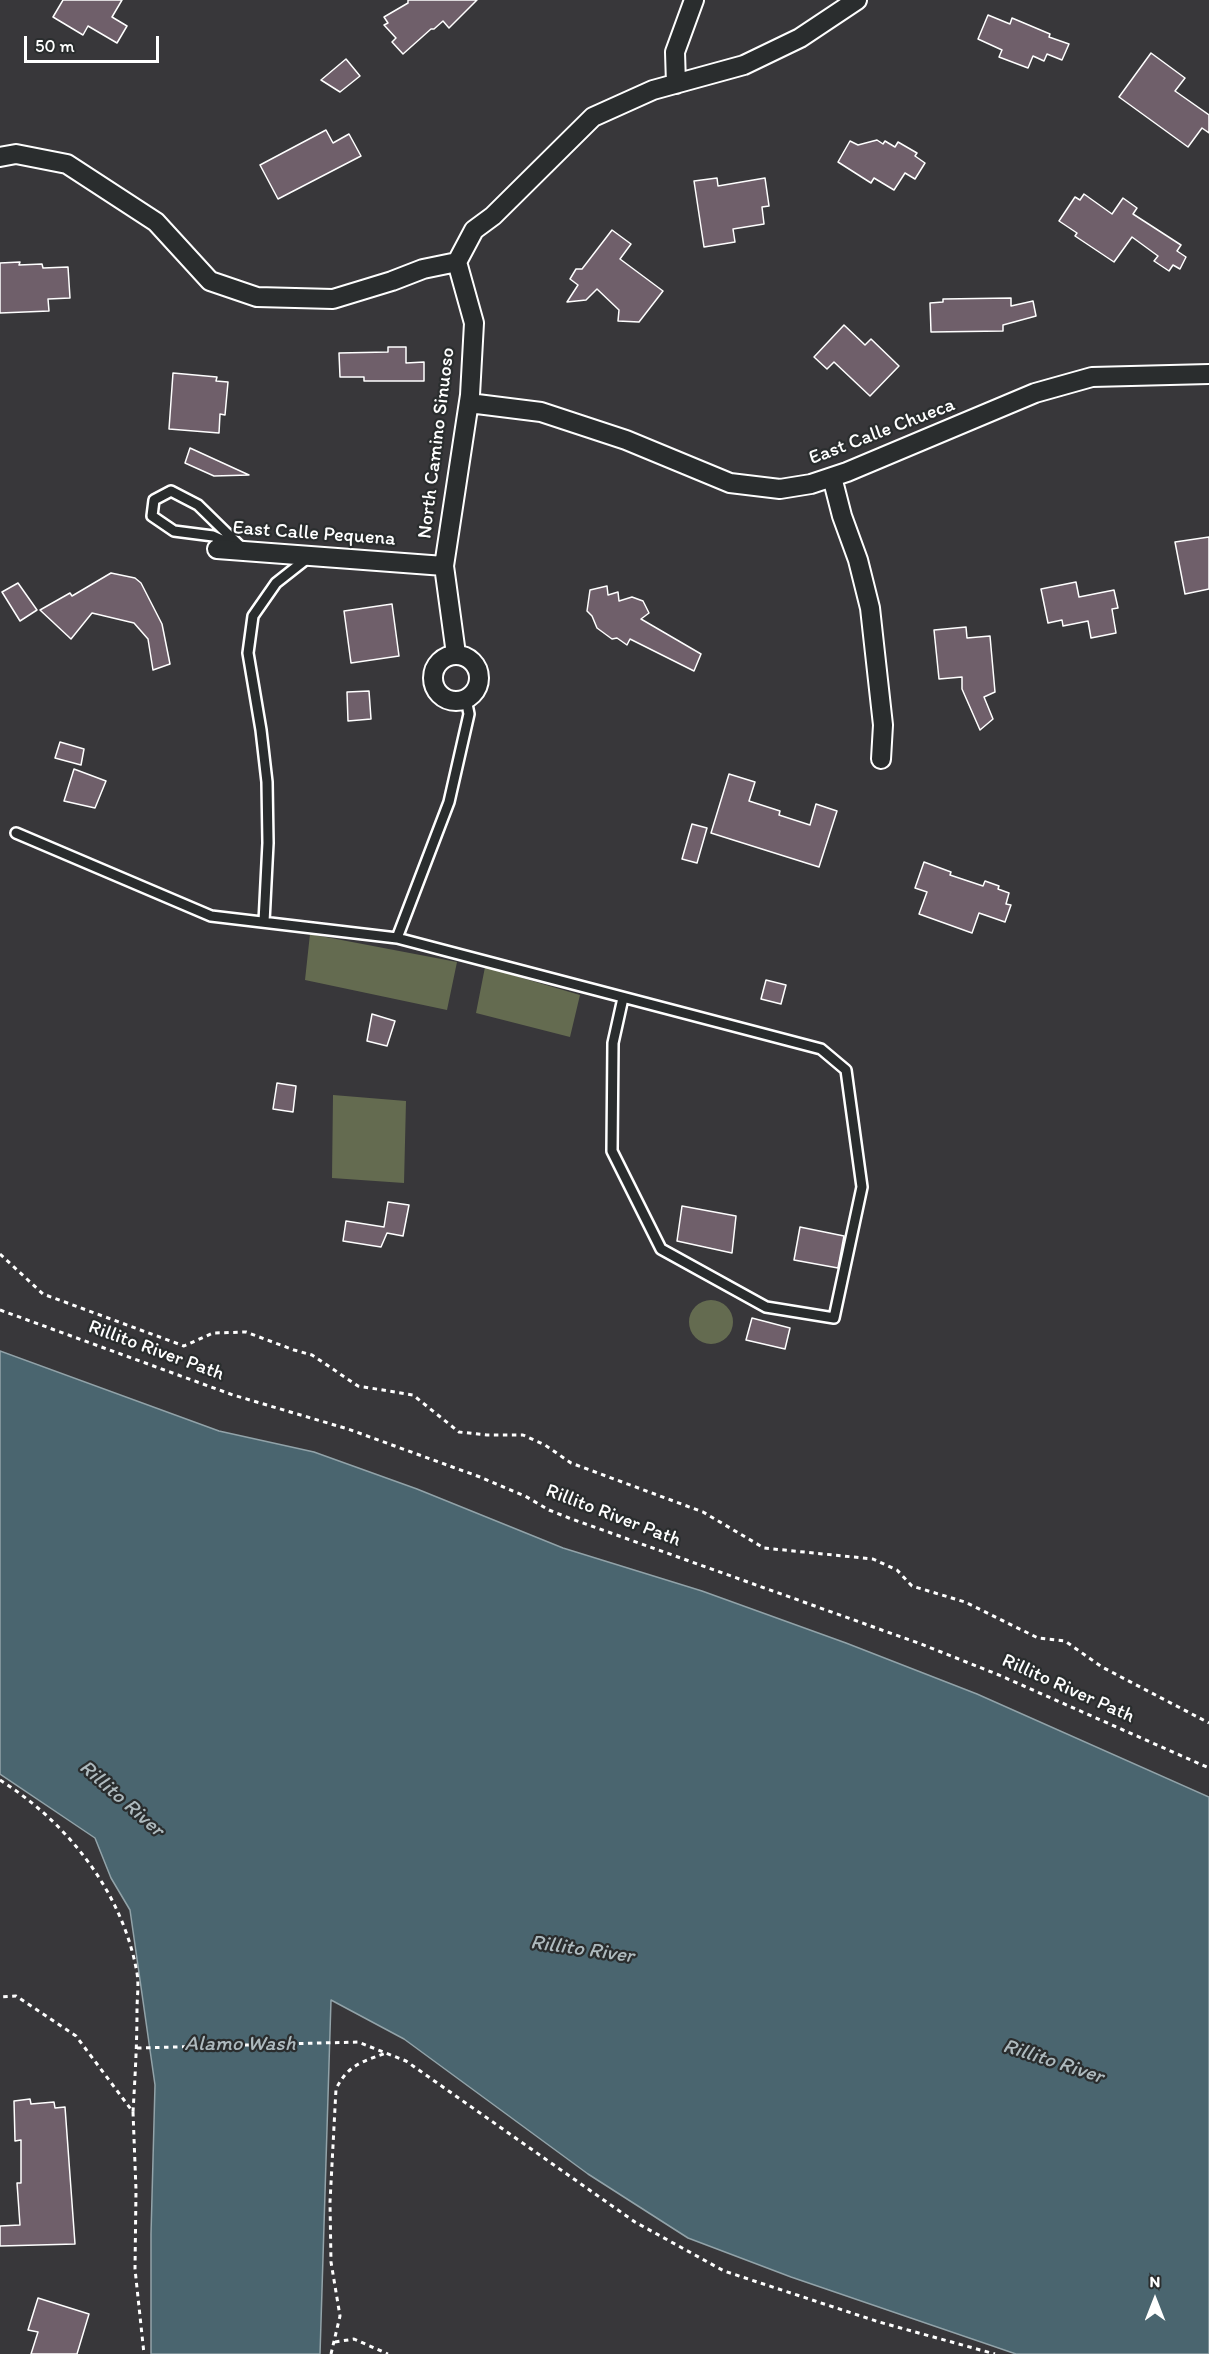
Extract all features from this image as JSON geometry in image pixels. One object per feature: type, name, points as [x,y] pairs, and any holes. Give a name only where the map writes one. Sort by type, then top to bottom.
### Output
[{"type":"street","points":[[676,84],[675,52],[694,0]]},
{"type":"street","points":[[0,157],[16,154],[67,164],[156,222],[210,281],[257,297],[333,299],[423,269],[457,262],[474,230],[493,216],[593,117],[653,90],[744,65],[800,38],[857,0]]},
{"type":"street","name":"North Camino Sinuoso","points":[[456,654],[444,566],[469,403],[474,323],[457,262]]},
{"type":"street","name":"East Calle Chueca","points":[[469,403],[541,412],[626,440],[730,483],[780,489],[811,484],[832,477],[1035,393],[1092,377],[1209,374]]},
{"type":"street","points":[[832,477],[842,516],[858,560],[870,608],[883,725],[880,759]]},
{"type":"street","name":"East Calle Pequena","points":[[217,549],[444,566]]},
{"type":"street","points":[[456,654],[471,660],[479,673],[477,689],[466,699],[451,700],[438,692],[433,679],[434,671],[442,659],[456,654]]},
{"type":"lane","points":[[171,491],[198,505],[244,550],[213,537],[174,531],[152,516],[154,500],[171,491]]},
{"type":"lane","points":[[264,922],[268,843],[267,782],[248,653],[253,616],[276,583],[310,555]]},
{"type":"lane","points":[[397,938],[449,802],[469,714],[466,699]]},
{"type":"lane","points":[[15,833],[211,916],[397,938],[821,1049],[846,1070],[862,1187],[834,1318],[765,1307],[662,1250],[612,1151],[613,1043],[623,998]]},
{"type":"path","points":[[0,1254],[43,1294],[184,1346],[213,1333],[246,1332],[312,1355],[358,1386],[413,1395],[459,1431],[488,1435],[523,1435],[545,1445],[571,1463],[704,1512],[765,1548],[873,1559],[897,1570],[912,1586],[965,1602],[1038,1638],[1065,1641],[1102,1667],[1209,1723]]},
{"type":"path","name":"Rillito River Path","points":[[0,1310],[257,1404],[348,1429],[480,1477],[569,1518],[921,1644],[999,1675],[1209,1768]]},
{"type":"path","points":[[0,1780],[59,1825],[99,1876],[123,1924],[137,1974],[137,2048],[133,2112],[136,2190],[135,2269],[144,2354]]},
{"type":"path","points":[[0,1997],[15,1996],[76,2036],[133,2112]]},
{"type":"path","points":[[137,2048],[358,2042],[416,2068],[635,2222],[724,2271],[879,2322],[995,2354]]},
{"type":"path","points":[[331,2354],[340,2316],[332,2262],[330,2202],[336,2089],[344,2073],[364,2061],[386,2053]]},
{"type":"path","points":[[335,2342],[354,2339],[388,2354]]},
{"type":"green space","points":[[310,934],[457,962],[447,1010],[305,980]]},
{"type":"green space","points":[[485,967],[580,995],[570,1037],[476,1013]]},
{"type":"green space","points":[[333,1095],[406,1101],[404,1183],[332,1178]]},
{"type":"green space","points":[[711,1300],[726,1307],[733,1322],[726,1337],[711,1344],[696,1337],[689,1322],[696,1307]]},
{"type":"water","points":[[0,1351],[219,1431],[314,1452],[417,1489],[563,1548],[702,1591],[846,1643],[977,1694],[1209,1797],[1209,2354],[1016,2354],[791,2277],[688,2238],[588,2174],[404,2039],[331,2000],[320,2354],[151,2354],[155,2085],[130,1910],[111,1878],[95,1838],[0,1774]]},
{"type":"building","points":[[63,0],[122,0],[112,17],[127,26],[117,43],[88,26],[83,35],[53,17]]},
{"type":"building","points":[[408,0],[477,0],[449,28],[443,21],[403,54],[392,42],[396,38],[384,25],[388,23],[384,17],[408,3]]},
{"type":"building","points":[[988,15],[1010,24],[1012,18],[1050,34],[1049,37],[1069,44],[1062,60],[1047,54],[1044,61],[1033,56],[1028,68],[999,57],[1002,50],[978,39]]},
{"type":"building","points":[[1151,53],[1185,78],[1175,91],[1209,115],[1209,133],[1202,128],[1188,147],[1119,97]]},
{"type":"building","points":[[346,59],[360,76],[340,92],[321,80]]},
{"type":"building","points":[[326,130],[333,143],[349,134],[361,156],[278,199],[260,165]]},
{"type":"building","points":[[877,140],[883,144],[885,141],[895,147],[898,142],[917,153],[915,156],[925,163],[915,179],[905,173],[894,190],[874,178],[871,183],[838,162],[850,141],[858,145]]},
{"type":"building","points":[[717,178],[718,186],[765,178],[769,206],[762,207],[764,224],[733,229],[735,242],[704,247],[694,181]]},
{"type":"building","points":[[1084,194],[1112,214],[1123,198],[1137,208],[1133,214],[1181,245],[1177,251],[1186,257],[1180,269],[1173,265],[1169,271],[1154,261],[1158,256],[1132,237],[1114,262],[1075,236],[1077,233],[1059,221],[1075,197],[1080,200]]},
{"type":"building","points":[[612,230],[631,244],[620,259],[663,291],[639,322],[618,321],[619,310],[597,289],[586,300],[567,302],[578,285],[570,279],[576,269],[582,269]]},
{"type":"building","points":[[20,262],[19,265],[42,264],[43,268],[68,267],[70,298],[48,299],[49,311],[0,313],[0,263]]},
{"type":"building","points":[[1011,298],[1011,306],[1033,301],[1036,316],[1003,325],[1003,331],[931,332],[930,303],[943,302],[943,299]]},
{"type":"building","points":[[844,325],[865,345],[871,339],[899,366],[870,396],[834,362],[827,369],[814,357]]},
{"type":"building","points":[[388,347],[406,347],[406,363],[424,362],[424,381],[364,381],[364,377],[340,377],[339,353],[388,352]]},
{"type":"building","points":[[173,373],[217,377],[216,381],[228,382],[225,415],[220,414],[219,433],[169,429]]},
{"type":"building","points":[[190,448],[249,475],[214,476],[185,463]]},
{"type":"building","points":[[1209,537],[1209,589],[1185,594],[1175,542]]},
{"type":"building","points":[[111,573],[135,578],[141,583],[162,624],[170,664],[153,670],[148,639],[134,623],[92,613],[71,639],[40,610],[70,593],[72,596]]},
{"type":"building","points":[[1076,582],[1079,597],[1114,590],[1118,608],[1112,609],[1116,633],[1091,638],[1088,621],[1063,626],[1062,620],[1048,623],[1041,589]]},
{"type":"building","points":[[18,583],[37,610],[20,621],[2,592]]},
{"type":"building","points":[[607,586],[608,595],[618,592],[619,601],[632,597],[643,601],[649,613],[641,619],[701,654],[694,671],[630,639],[627,645],[617,638],[612,639],[597,628],[587,611],[590,590]]},
{"type":"building","points":[[392,604],[399,656],[351,663],[344,611]]},
{"type":"building","points":[[966,627],[967,638],[990,636],[995,692],[984,697],[993,719],[980,730],[962,689],[962,677],[939,679],[934,630]]},
{"type":"building","points":[[369,691],[371,719],[348,721],[347,692]]},
{"type":"building","points":[[60,742],[84,749],[81,765],[55,758]]},
{"type":"building","points":[[74,769],[106,781],[95,808],[64,801]]},
{"type":"building","points":[[729,774],[755,782],[749,801],[780,811],[779,815],[810,825],[816,804],[837,811],[819,867],[711,833]]},
{"type":"building","points":[[692,824],[707,828],[697,863],[682,859]]},
{"type":"building","points":[[924,862],[951,872],[950,875],[983,886],[985,881],[1009,893],[1006,904],[1011,905],[1005,922],[979,913],[972,933],[919,914],[927,892],[915,888]]},
{"type":"building","points":[[766,980],[786,985],[781,1004],[761,999]]},
{"type":"building","points":[[372,1014],[395,1021],[387,1046],[367,1041]]},
{"type":"building","points":[[277,1083],[296,1086],[293,1112],[273,1109]]},
{"type":"building","points":[[388,1202],[409,1205],[403,1236],[387,1233],[381,1247],[343,1241],[346,1221],[384,1227]]},
{"type":"building","points":[[682,1206],[736,1216],[732,1253],[677,1241]]},
{"type":"building","points":[[800,1227],[844,1236],[838,1268],[794,1260]]},
{"type":"building","points":[[752,1318],[790,1328],[785,1349],[746,1340]]},
{"type":"building","points":[[30,2099],[31,2104],[54,2102],[55,2108],[65,2107],[75,2244],[0,2246],[0,2226],[20,2225],[17,2183],[21,2183],[21,2140],[15,2141],[14,2101]]},
{"type":"building","points":[[38,2298],[89,2314],[77,2354],[31,2354],[38,2332],[28,2330]]},
{"type":"water label","name":"Rillito River","points":[[121,1799]]},
{"type":"water label","name":"Rillito River","points":[[582,1950]]},
{"type":"water label","name":"Alamo Wash","points":[[240,2045]]},
{"type":"water label","name":"Rillito River","points":[[1053,2062]]}]
